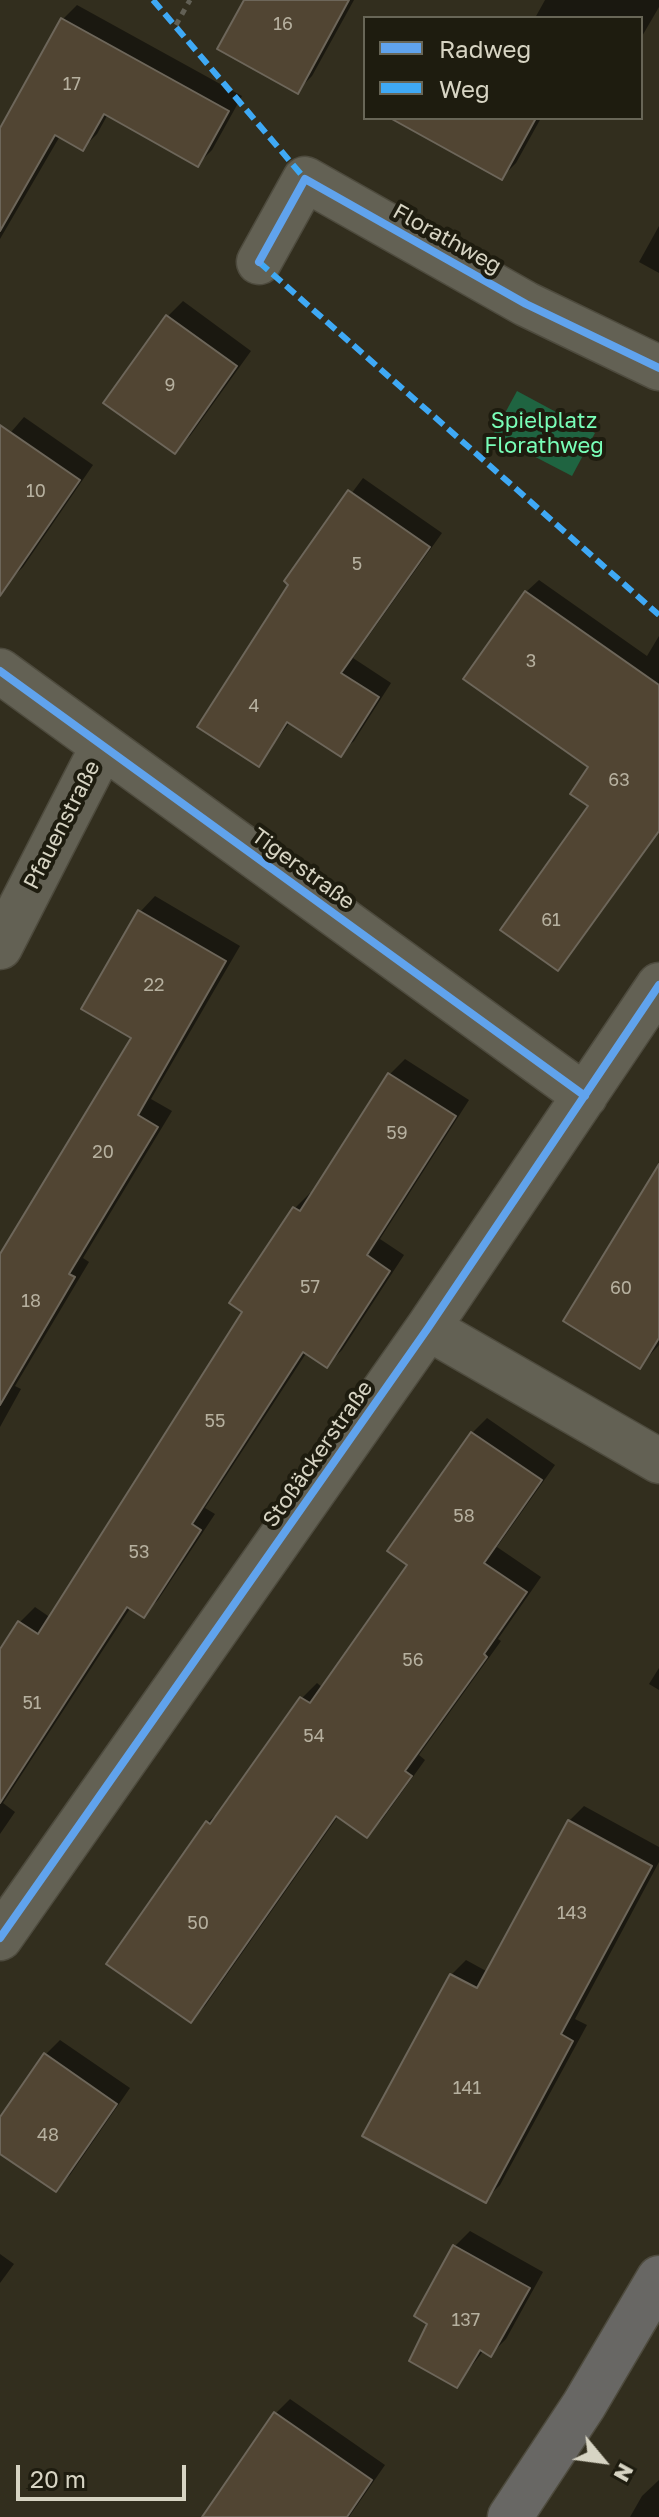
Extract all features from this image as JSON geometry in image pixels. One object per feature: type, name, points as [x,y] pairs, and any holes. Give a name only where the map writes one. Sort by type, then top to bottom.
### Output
[{"type":"main road","points":[[510,2517],[584,2405],[659,2278]]},
{"type":"street","name":"Florathweg","points":[[259,262],[305,179],[526,304],[659,368]]},
{"type":"street","name":"Tigerstraße","points":[[0,671],[585,1096]]},
{"type":"street","name":"Pfauenstraße","points":[[0,947],[103,746]]},
{"type":"street","name":"Stoßäckerstraße","points":[[0,1938],[428,1328],[659,985]]},
{"type":"street","points":[[428,1328],[659,1461]]},
{"type":"path","points":[[176,25],[190,0]]},
{"type":"green space","name":"Spielplatz Florathweg","points":[[517,391],[595,433],[572,476],[493,435]]},
{"type":"building","points":[[244,0],[349,0],[298,94],[217,49]]},
{"type":"building","points":[[61,18],[229,111],[198,167],[104,114],[83,151],[55,135],[0,231],[0,128]]},
{"type":"building","points":[[394,120],[535,120],[502,180]]},
{"type":"building","points":[[166,315],[237,366],[175,454],[103,403]]},
{"type":"building","points":[[0,425],[80,480],[0,596]]},
{"type":"building","points":[[348,490],[430,547],[341,673],[379,697],[341,757],[287,722],[259,767],[197,727],[288,585],[284,581]]},
{"type":"building","points":[[525,591],[659,685],[659,831],[558,971],[500,930],[588,806],[570,794],[588,767],[463,679]]},
{"type":"building","points":[[138,910],[226,961],[138,1115],[158,1127],[69,1274],[75,1277],[0,1405],[0,1254],[131,1038],[81,1009]]},
{"type":"building","points":[[388,1073],[456,1116],[367,1255],[390,1271],[327,1368],[303,1352],[192,1524],[201,1530],[144,1618],[127,1607],[0,1803],[0,1649],[18,1621],[38,1634],[242,1312],[229,1303],[293,1207],[300,1211]]},
{"type":"building","points":[[659,1164],[659,1338],[640,1369],[563,1321]]},
{"type":"building","points":[[471,1432],[542,1480],[484,1563],[527,1592],[484,1654],[487,1657],[405,1771],[412,1776],[367,1838],[336,1816],[191,2023],[106,1964],[206,1821],[210,1824],[300,1697],[310,1703],[407,1565],[387,1551]]},
{"type":"building","points":[[568,1820],[652,1866],[561,2034],[573,2041],[486,2203],[362,2136],[450,1974],[477,1988]]},
{"type":"building","points":[[44,2053],[117,2104],[56,2192],[0,2154],[0,2117]]},
{"type":"building","points":[[453,2245],[530,2288],[491,2357],[480,2350],[457,2388],[409,2361],[427,2324],[414,2316]]},
{"type":"building","points":[[274,2412],[372,2480],[347,2517],[202,2517]]},
{"type":"marked path","points":[[153,0],[305,179]]},
{"type":"marked path","points":[[259,262],[659,615]]},
{"type":"cycle path","points":[[259,262],[305,179],[526,304],[659,368]]},
{"type":"cycle path","points":[[0,671],[585,1096]]},
{"type":"cycle path","points":[[0,1938],[428,1328],[659,985]]}]
